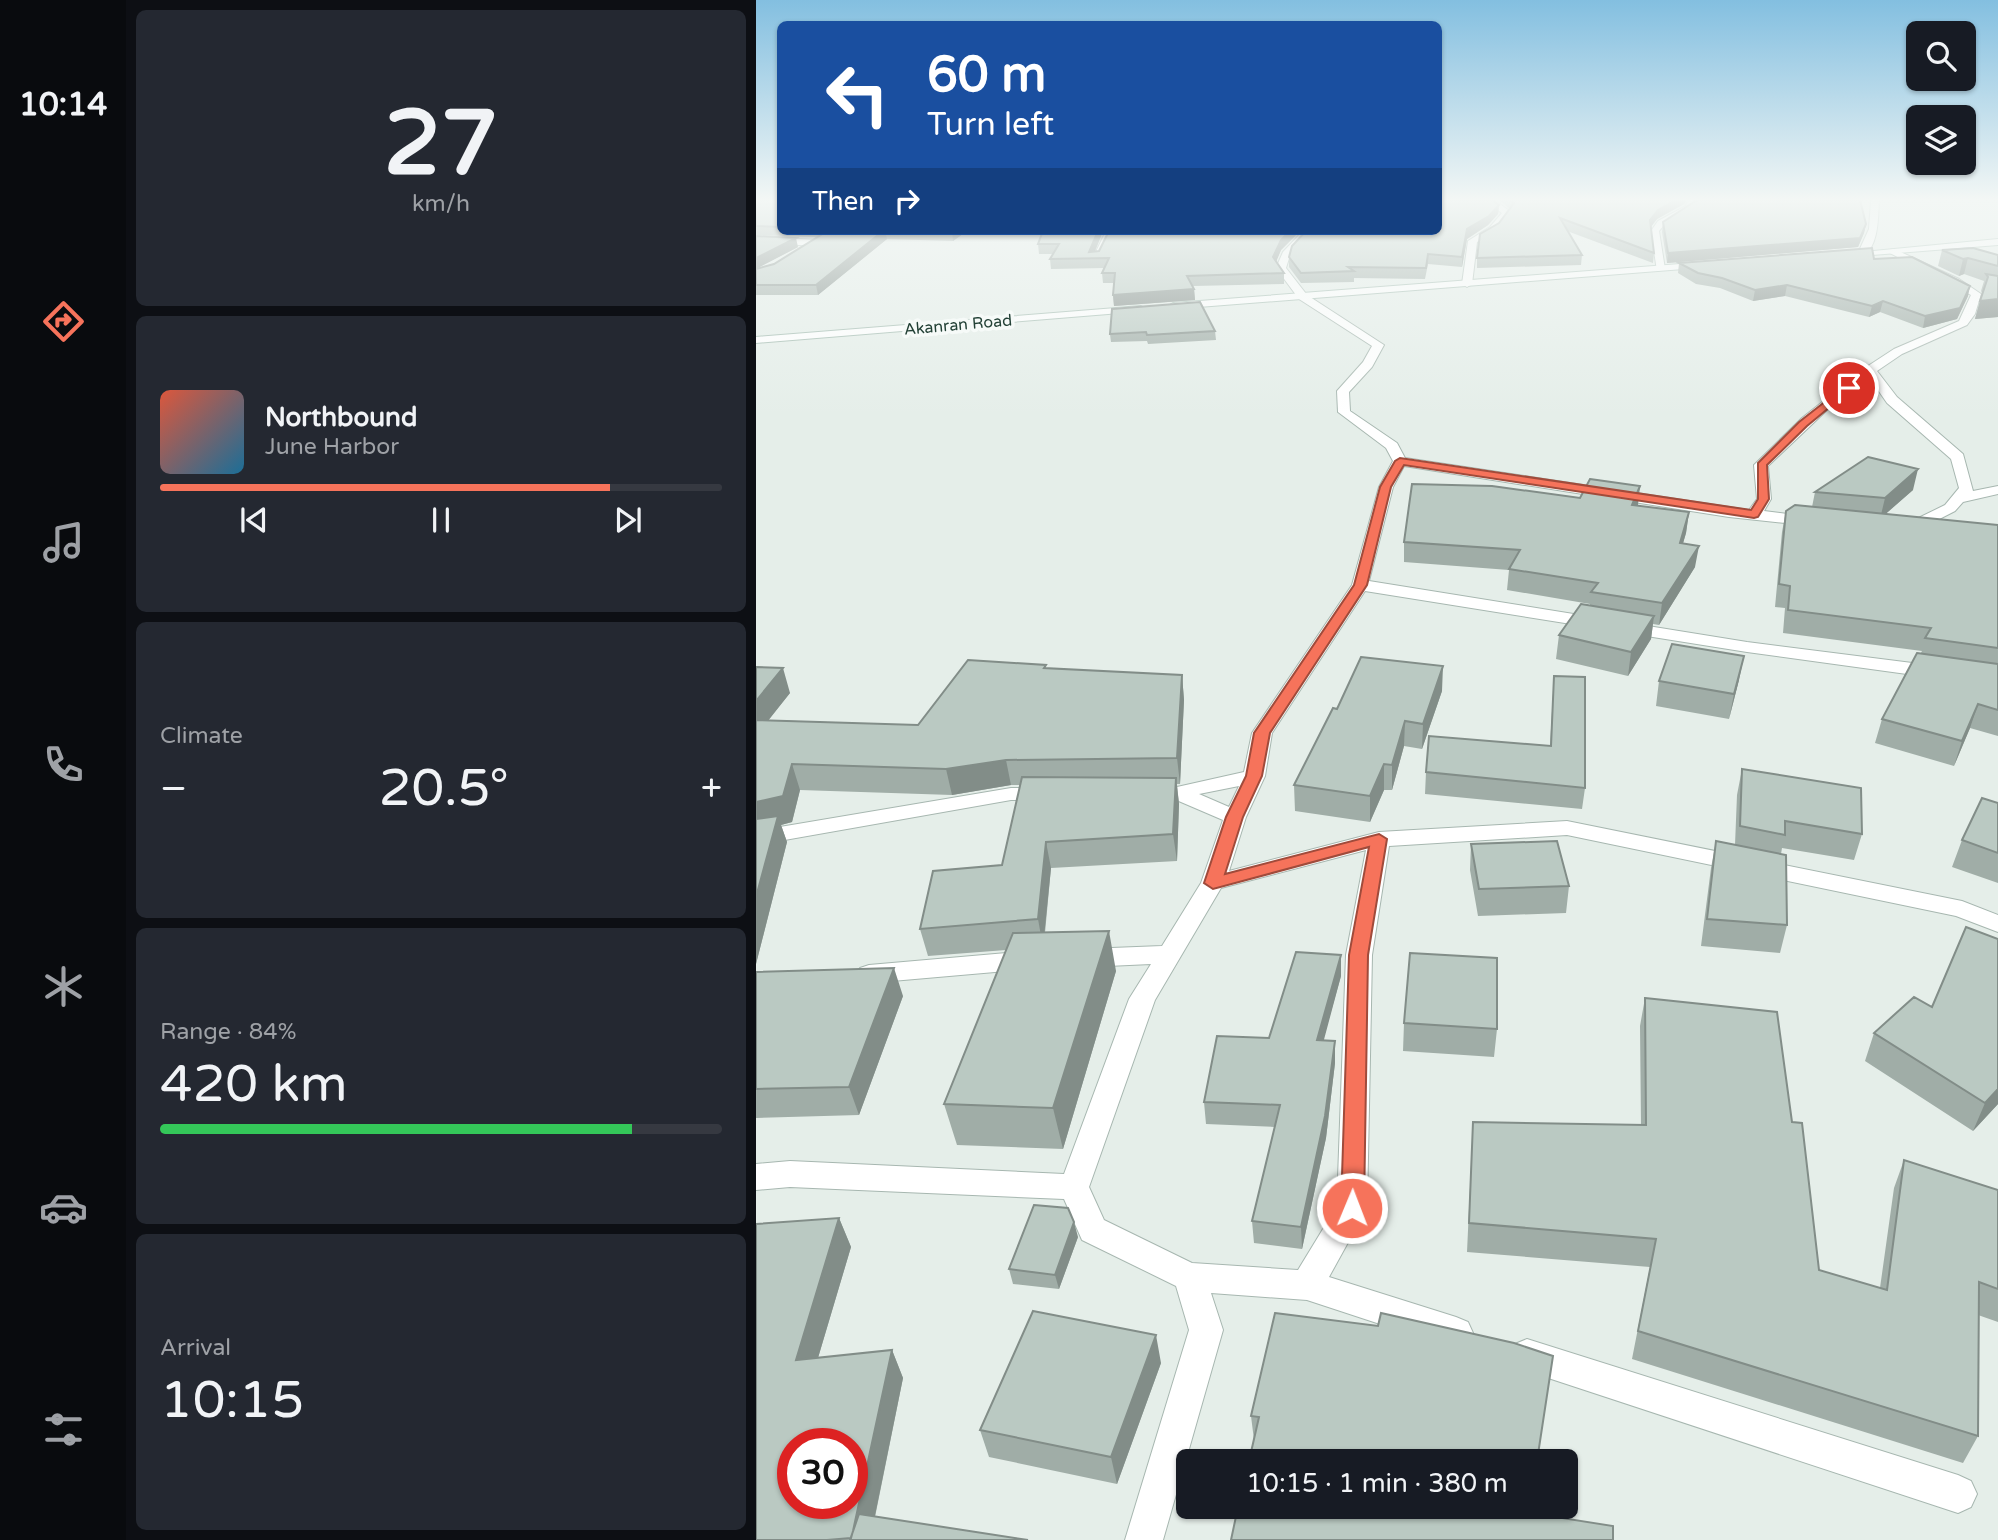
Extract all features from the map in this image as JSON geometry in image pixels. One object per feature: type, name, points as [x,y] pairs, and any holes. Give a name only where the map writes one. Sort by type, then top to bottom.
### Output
[{"type":"street","points":[[1284,272],[1303,297],[1378,345],[1368,364],[1343,391],[1344,412],[1392,446],[1400,461]]},
{"type":"street","points":[[1467,284],[1469,272]]},
{"type":"street","name":"Akanran Road","points":[[756,340],[1623,272]]},
{"type":"street","points":[[1936,272],[1985,287]]},
{"type":"street","points":[[1754,514],[1764,499],[1761,465],[1803,424],[1871,371],[1914,342],[1948,332],[1966,321],[1976,294],[1947,276]]},
{"type":"street","points":[[1871,371],[1892,400],[1923,430],[1958,457],[1967,489],[1950,508],[1902,528],[1932,532]]},
{"type":"street","points":[[1400,461],[1754,514],[1833,523]]},
{"type":"street","points":[[1400,461],[1386,487],[1360,585],[1262,733],[1254,776],[1235,817],[1213,883],[1142,999],[1074,1186],[1093,1230],[1189,1277],[1307,1284],[1958,1494]]},
{"type":"street","points":[[1958,499],[1998,490]]},
{"type":"street","points":[[1360,585],[1747,647],[1958,675]]},
{"type":"street","points":[[1135,793],[1177,793],[1254,776]]},
{"type":"street","points":[[1177,793],[1235,817]]},
{"type":"street","points":[[756,838],[1011,794],[1066,794]]},
{"type":"street","points":[[1213,883],[1379,839],[1567,828],[1962,909],[1998,924]]},
{"type":"street","points":[[1307,1284],[1352,1208],[1359,955],[1379,839]]},
{"type":"street","points":[[838,978],[961,964],[1169,954]]},
{"type":"street","points":[[756,1177],[790,1174],[1074,1186]]},
{"type":"street","points":[[1143,1540],[1206,1330],[1189,1277]]},
{"type":"building","points":[[756,272],[832,272],[816,285],[756,285]]},
{"type":"building","points":[[1283,272],[1284,273],[1187,276],[1194,289],[1113,295],[1115,273],[1102,273]]},
{"type":"building","points":[[1696,272],[1942,272],[1970,286],[1960,308],[1925,316],[1883,301],[1872,306],[1787,285],[1755,290]]},
{"type":"building","points":[[1986,274],[1998,276],[1998,299],[1980,301],[1988,277]]},
{"type":"building","points":[[1200,302],[1215,331],[1110,334],[1112,309]]},
{"type":"building","points":[[1868,457],[1918,469],[1885,498],[1815,492]]},
{"type":"building","points":[[1590,479],[1640,486],[1632,505],[1689,512],[1680,543],[1699,546],[1662,603],[1591,592],[1598,583],[1509,569],[1520,550],[1404,542],[1412,484],[1492,486],[1580,498]]},
{"type":"building","points":[[1795,505],[1998,525],[1998,648],[1925,638],[1931,628],[1788,610],[1790,586],[1779,584],[1786,511]]},
{"type":"building","points":[[1581,604],[1654,616],[1631,652],[1559,635]]},
{"type":"building","points":[[1672,644],[1744,656],[1734,694],[1659,681]]},
{"type":"building","points":[[1917,653],[1998,664],[1998,710],[1978,704],[1962,741],[1882,719]]},
{"type":"building","points":[[1361,657],[1443,666],[1423,724],[1405,721],[1392,765],[1384,764],[1370,796],[1294,785],[1333,708],[1337,709]]},
{"type":"building","points":[[968,660],[1046,665],[1044,668],[1182,675],[1177,758],[1006,760],[946,769],[792,764],[783,796],[756,802],[756,720],[918,725]]},
{"type":"building","points":[[756,667],[783,668],[756,701]]},
{"type":"building","points":[[1554,676],[1585,677],[1585,788],[1426,772],[1429,736],[1551,746]]},
{"type":"building","points":[[1742,769],[1861,788],[1862,834],[1785,821],[1785,835],[1740,826]]},
{"type":"building","points":[[1022,777],[1176,778],[1173,834],[1046,842],[1038,919],[920,929],[933,871],[1002,865]]},
{"type":"building","points":[[1982,798],[1998,803],[1998,853],[1962,840]]},
{"type":"building","points":[[778,816],[756,897],[756,819]]},
{"type":"building","points":[[1557,841],[1569,886],[1479,889],[1471,844]]},
{"type":"building","points":[[1716,841],[1786,855],[1787,925],[1707,919]]},
{"type":"building","points":[[1966,927],[1998,939],[1998,1089],[1985,1103],[1874,1033],[1914,997],[1932,1007]]},
{"type":"building","points":[[1109,931],[1053,1108],[944,1104],[1013,933]]},
{"type":"building","points":[[1296,952],[1341,955],[1317,1040],[1335,1041],[1325,1116],[1301,1227],[1252,1221],[1280,1105],[1204,1102],[1217,1036],[1269,1038]]},
{"type":"building","points":[[1410,953],[1497,958],[1497,1029],[1404,1023]]},
{"type":"building","points":[[894,968],[849,1087],[756,1089],[756,972]]},
{"type":"building","points":[[1645,998],[1777,1012],[1792,1122],[1802,1123],[1819,1270],[1887,1290],[1904,1160],[1998,1190],[1998,1289],[1979,1282],[1978,1436],[1638,1331],[1656,1239],[1469,1223],[1473,1122],[1646,1125]]},
{"type":"building","points":[[1034,1205],[1068,1208],[1074,1222],[1055,1275],[1009,1269]]},
{"type":"building","points":[[839,1218],[796,1360],[892,1350],[868,1460],[868,1428],[777,1428],[777,1519],[855,1519],[851,1538],[756,1540],[756,1224]]},
{"type":"building","points":[[1033,1311],[1156,1335],[1111,1457],[980,1430]]},
{"type":"building","points":[[1275,1313],[1378,1326],[1381,1313],[1514,1343],[1553,1356],[1539,1449],[1252,1449],[1259,1417],[1251,1416]]},
{"type":"building","points":[[868,1515],[1028,1540],[850,1540],[857,1519],[868,1519]]},
{"type":"building","points":[[1235,1519],[1568,1519],[1613,1526],[1613,1540],[1231,1540]]},
{"type":"route","points":[[1352,1208],[1359,955],[1379,839],[1213,883],[1235,817],[1254,776],[1262,733],[1360,585],[1386,487],[1400,461],[1754,514],[1764,499],[1761,465],[1803,424],[1849,388]]}]
